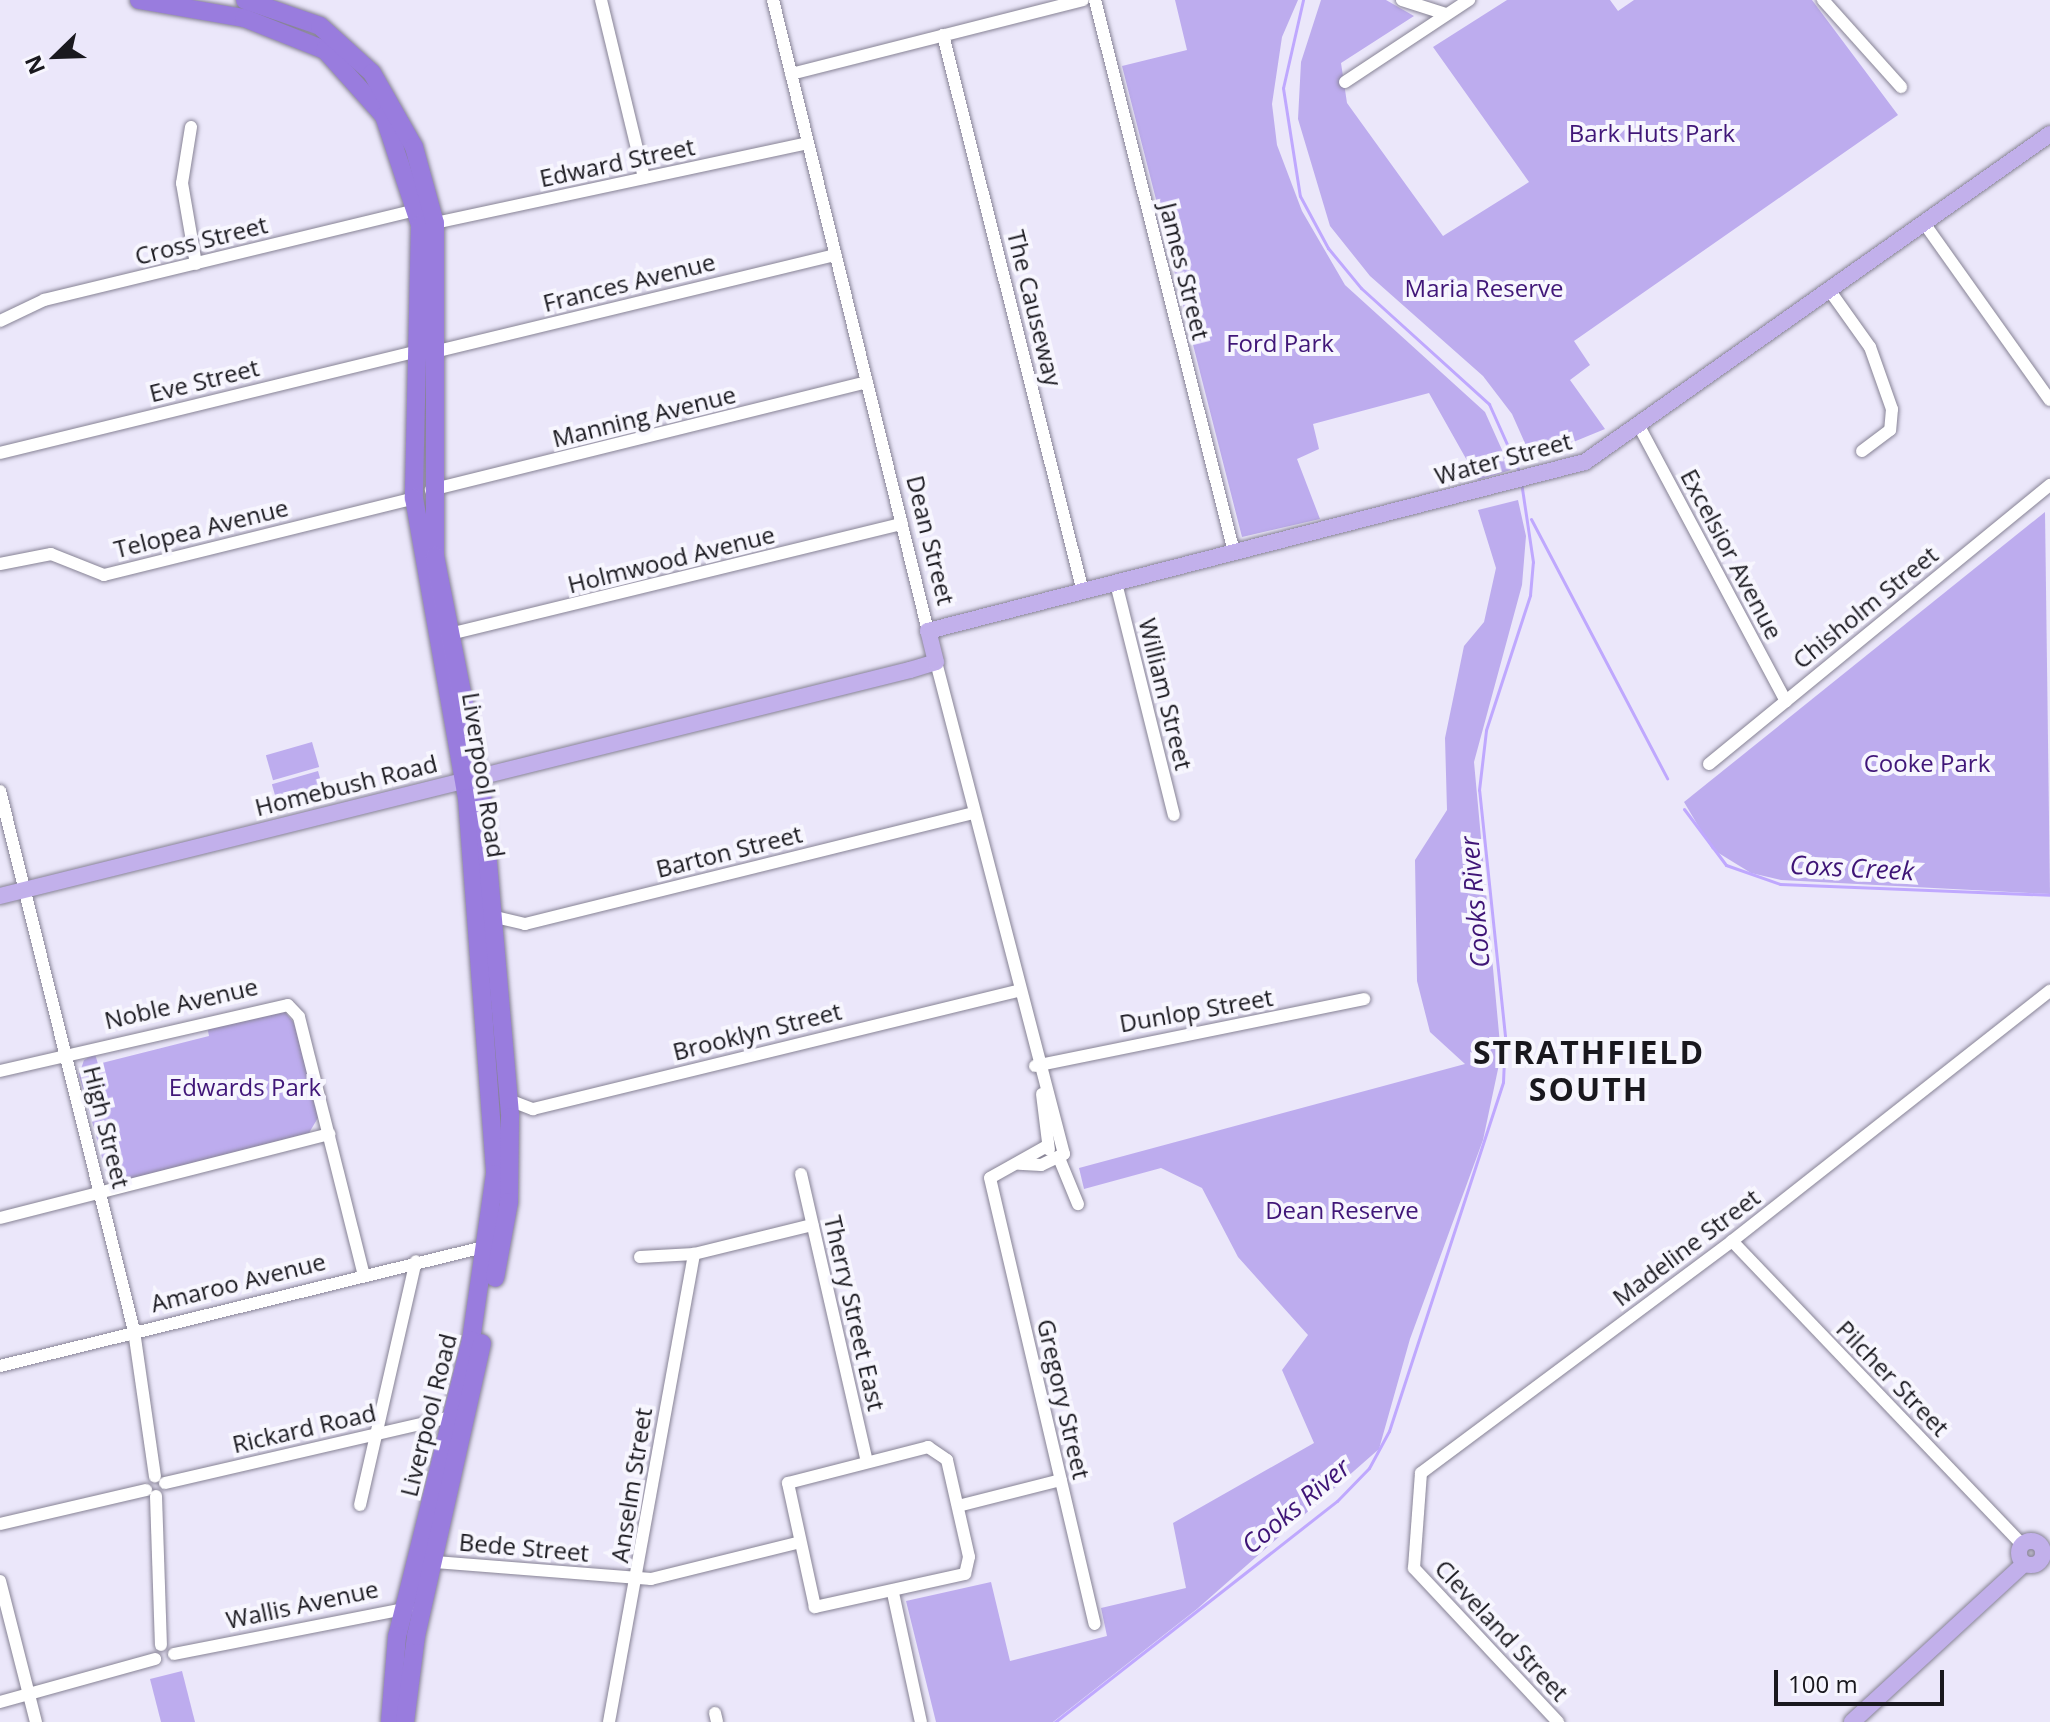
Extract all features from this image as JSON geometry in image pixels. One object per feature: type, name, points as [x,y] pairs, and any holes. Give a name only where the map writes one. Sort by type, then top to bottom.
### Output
[{"type":"highway","name":"Liverpool Road","points":[[139,0],[245,6],[320,26],[372,73],[414,147],[435,223],[422,494],[495,917],[509,1100],[509,1202],[435,1562],[416,1636],[405,1722]]},
{"type":"highway","name":"Liverpool Road","points":[[245,6],[304,38],[360,83],[390,129],[416,210],[427,352]]},
{"type":"highway","name":"Liverpool Road","points":[[390,1722],[404,1605],[452,1417],[488,1246],[493,1087],[472,779],[450,634],[422,494]]},
{"type":"highway","points":[[404,1605],[425,1602]]},
{"type":"main road","name":"Water Street","points":[[928,631],[1585,462],[1640,428],[2050,134]]},
{"type":"main road","name":"Dean Street","points":[[928,631],[936,662]]},
{"type":"main road","name":"Homebush Road","points":[[0,896],[936,662]]},
{"type":"main road","points":[[1852,1722],[2024,1564],[2039,1563],[2046,1541],[2022,1544],[2024,1564]]},
{"type":"street","points":[[601,0],[644,178]]},
{"type":"street","name":"Dean Street","points":[[773,0],[928,631]]},
{"type":"street","points":[[791,74],[943,35],[1032,6],[1083,0]]},
{"type":"street","name":"James Street","points":[[1095,0],[1234,552]]},
{"type":"street","points":[[1402,0],[1446,14]]},
{"type":"street","points":[[1345,82],[1469,0]]},
{"type":"street","points":[[1826,1],[1901,87]]},
{"type":"street","name":"The Causeway","points":[[943,35],[1083,592]]},
{"type":"street","points":[[191,127],[182,183],[196,264]]},
{"type":"street","name":"Edward Street","points":[[435,223],[808,143]]},
{"type":"street","name":"Cross Street","points":[[0,321],[44,300],[416,210]]},
{"type":"street","points":[[1924,223],[2050,400]]},
{"type":"street","name":"Frances Avenue","points":[[427,352],[835,255]]},
{"type":"street","points":[[1830,291],[1870,347],[1892,409],[1890,430],[1862,451]]},
{"type":"street","name":"Eve Street","points":[[0,453],[427,352]]},
{"type":"street","name":"Manning Avenue","points":[[422,494],[867,382]]},
{"type":"street","name":"Excelsior Avenue","points":[[1640,428],[1786,701]]},
{"type":"street","name":"Chisholm Street","points":[[1709,764],[2050,485]]},
{"type":"street","name":"Telopea Avenue","points":[[0,564],[51,554],[104,575],[422,494]]},
{"type":"street","name":"Holmwood Avenue","points":[[450,634],[902,524]]},
{"type":"street","name":"William Street","points":[[1116,583],[1174,815]]},
{"type":"street","name":"Dean Street","points":[[936,662],[1059,1158],[1078,1204]]},
{"type":"street","name":"High Street","points":[[0,791],[134,1331],[154,1426],[160,1480]]},
{"type":"street","name":"Barton Street","points":[[495,917],[525,924],[973,813]]},
{"type":"street","name":"Brooklyn Street","points":[[509,1100],[533,1109],[1017,991]]},
{"type":"street","name":"Madeline Street","points":[[1414,1568],[1421,1473],[1732,1241],[2050,991]]},
{"type":"street","name":"Dunlop Street","points":[[1035,1066],[1364,999]]},
{"type":"street","name":"Noble Avenue","points":[[0,1071],[281,1003],[299,1017],[363,1272]]},
{"type":"street","name":"Dean Street","points":[[1042,1090],[1047,1146],[1059,1158]]},
{"type":"street","points":[[0,1218],[329,1134]]},
{"type":"street","points":[[1019,1164],[1047,1146]]},
{"type":"street","points":[[1019,1164],[1059,1158]]},
{"type":"street","name":"Gregory Street","points":[[1019,1164],[993,1171],[991,1185],[1095,1624]]},
{"type":"street","name":"Therry Street East","points":[[801,1174],[867,1462]]},
{"type":"street","points":[[640,1257],[694,1254],[812,1225]]},
{"type":"street","name":"Pilcher Street","points":[[1732,1241],[2022,1544]]},
{"type":"street","name":"Amaroo Avenue","points":[[0,1366],[363,1272],[488,1246]]},
{"type":"street","name":"Anselm Street","points":[[609,1722],[639,1579],[694,1254]]},
{"type":"street","points":[[360,1505],[416,1261]]},
{"type":"street","name":"Rickard Road","points":[[160,1480],[452,1417]]},
{"type":"street","points":[[940,1449],[958,1506],[965,1574],[893,1593],[815,1607],[797,1543],[788,1483],[867,1462],[940,1449]]},
{"type":"street","points":[[0,1702],[155,1659],[161,1645],[151,1493],[160,1480]]},
{"type":"street","points":[[958,1506],[1061,1480]]},
{"type":"street","points":[[0,1524],[151,1493]]},
{"type":"street","name":"Bede Street","points":[[435,1562],[639,1579],[797,1543]]},
{"type":"street","name":"Cleveland Street","points":[[1414,1568],[1558,1722]]},
{"type":"street","points":[[0,1581],[36,1722]]},
{"type":"street","points":[[893,1593],[921,1722]]},
{"type":"street","name":"Wallis Avenue","points":[[155,1659],[165,1665],[174,1654],[404,1605],[415,1616],[416,1636]]},
{"type":"street","points":[[161,1645],[174,1654]]},
{"type":"green space","name":"Ford Park","points":[[1175,0],[1298,0],[1282,37],[1272,104],[1277,145],[1302,211],[1345,285],[1485,412],[1511,470],[1478,480],[1429,393],[1313,424],[1319,449],[1297,459],[1320,519],[1242,537],[1122,66],[1187,50]]},
{"type":"green space","name":"Bark Huts Park","points":[[1321,0],[1386,0],[1414,16],[1341,63],[1347,103],[1443,236],[1529,182],[1433,47],[1507,0],[1610,0],[1618,11],[1634,0],[1812,0],[1898,115],[1574,341],[1590,365],[1570,380],[1605,429],[1532,459],[1512,414],[1483,376],[1370,276],[1330,226],[1298,119],[1301,62]]},
{"type":"green space","name":"Dean Reserve","points":[[1518,500],[1526,536],[1522,585],[1474,762],[1501,1055],[1483,1140],[1410,1339],[1379,1449],[1197,1609],[1053,1722],[936,1722],[906,1601],[991,1582],[1010,1661],[1107,1636],[1101,1608],[1186,1588],[1173,1523],[1314,1443],[1282,1370],[1308,1335],[1238,1257],[1202,1188],[1161,1168],[1084,1189],[1079,1168],[1465,1064],[1430,1032],[1417,981],[1415,860],[1447,810],[1445,738],[1464,646],[1484,622],[1496,568],[1478,510]]},
{"type":"green space","name":"Cooke Park","points":[[2045,512],[2050,894],[1781,880],[1751,873],[1712,849],[1684,802]]},
{"type":"green space","points":[[312,742],[319,767],[273,780],[266,755]]},
{"type":"green space","points":[[318,771],[325,796],[279,809],[272,784]]},
{"type":"green space","name":"Edwards Park","points":[[285,1012],[294,1023],[319,1116],[309,1133],[123,1181],[107,1175],[79,1075],[84,1060],[95,1054],[98,1064],[209,1036],[207,1026]]},
{"type":"green space","points":[[182,1671],[195,1722],[161,1722],[150,1679]]},
{"type":"waterway","name":"Cooks River","points":[[1303,0],[1283,88],[1300,196],[1328,248],[1361,288],[1489,404],[1519,471]]},
{"type":"waterway","name":"Cooks River","points":[[1055,1722],[1337,1501],[1369,1468],[1389,1431],[1503,1082],[1505,1036],[1479,790],[1486,730],[1530,595],[1533,562],[1521,482]]},
{"type":"waterway","name":"Coxs Creek","points":[[1531,519],[1667,778]]},
{"type":"waterway","name":"Coxs Creek","points":[[1684,809],[1726,865],[1780,884],[2050,895]]},
{"type":"district","name":"STRATHFIELD SOUTH","points":[[1589,1072]]},
{"type":"park label","name":"Maria Reserve","points":[[1484,288]]}]
